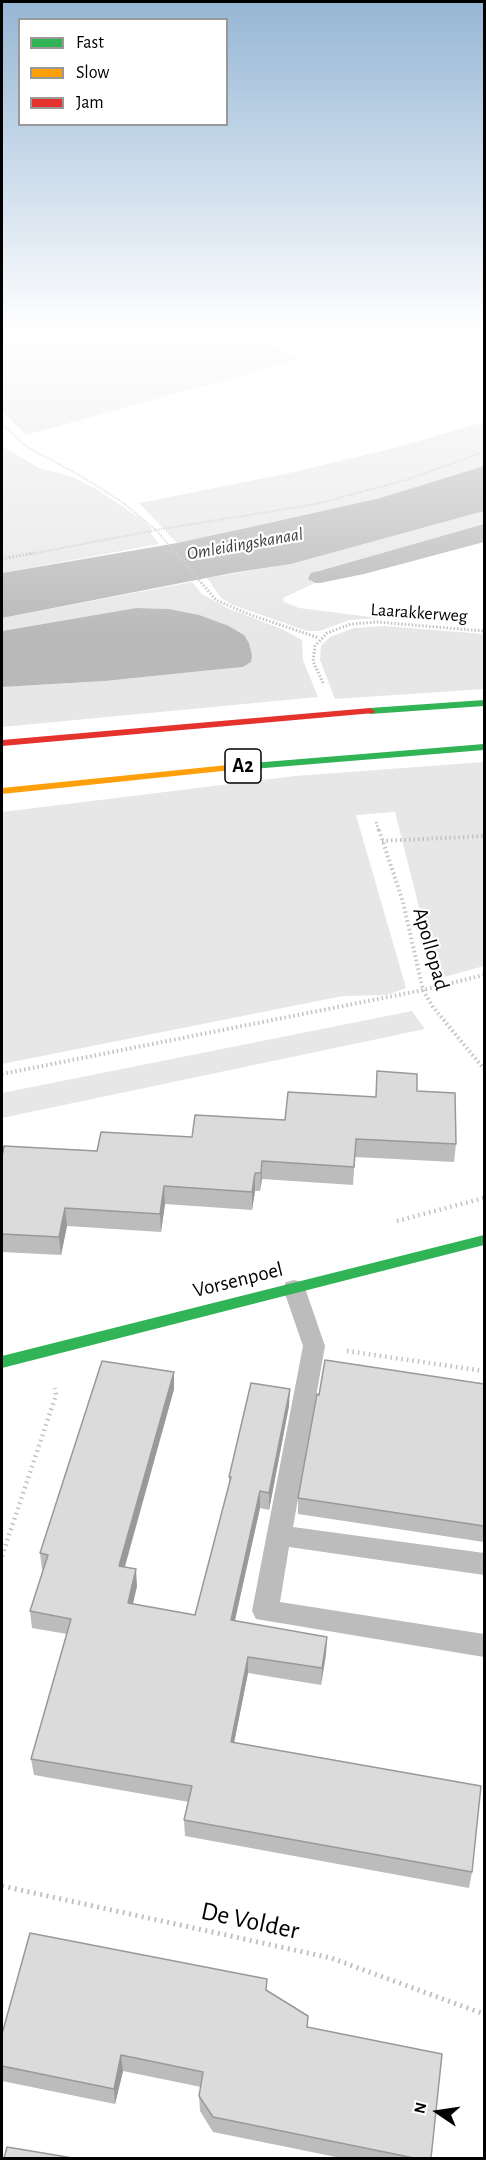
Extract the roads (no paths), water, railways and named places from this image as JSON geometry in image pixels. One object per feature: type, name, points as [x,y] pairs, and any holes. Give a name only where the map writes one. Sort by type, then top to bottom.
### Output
[{"type":"main road","name":"A2","points":[[2,743],[247,720],[484,703]]},
{"type":"main road","name":"A2","points":[[2,791],[275,763],[484,747]]},
{"type":"main road","name":"Vorsenpoel","points":[[2,1362],[484,1240]]},
{"type":"lane","points":[[294,1288],[314,1346],[265,1611],[484,1646]]},
{"type":"lane","points":[[278,1535],[484,1564]]},
{"type":"water","name":"Omleidingskanaal","points":[[484,466],[484,511],[291,564],[232,573],[2,618],[2,573],[177,543],[273,522],[380,498]]},
{"type":"water","points":[[484,524],[484,542],[364,574],[320,583],[308,579],[311,573]]},
{"type":"water","points":[[136,608],[169,609],[199,615],[229,626],[244,635],[249,643],[251,662],[243,667],[105,681],[2,687],[2,631]]}]
